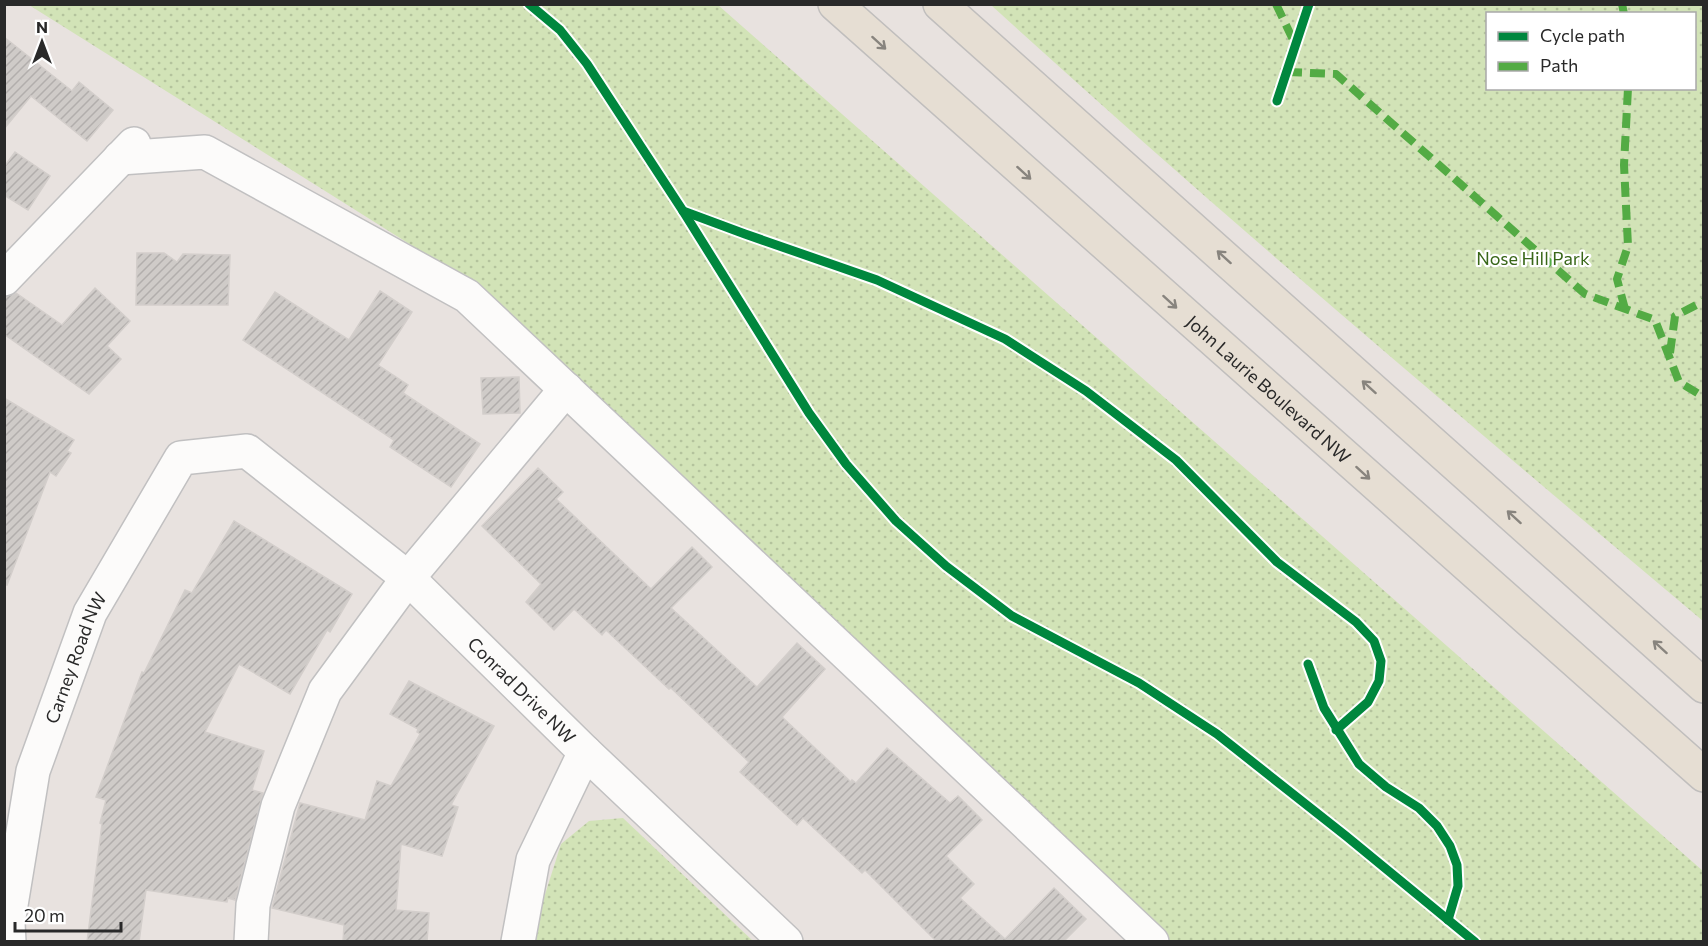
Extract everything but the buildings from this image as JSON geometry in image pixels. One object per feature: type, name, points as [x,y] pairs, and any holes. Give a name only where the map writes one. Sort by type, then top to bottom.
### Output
[{"type":"main road","name":"John Laurie Boulevard NW","points":[[835,4],[1704,775]]},
{"type":"main road","points":[[940,4],[1704,686]]},
{"type":"street","points":[[4,279],[130,148],[205,152],[467,296],[1152,942]]},
{"type":"street","points":[[251,942],[253,904],[278,806],[325,691],[408,578],[566,389]]},
{"type":"street","name":"Conrad Drive NW","points":[[247,451],[408,578],[585,753],[786,942]]},
{"type":"street","name":"Carney Road NW","points":[[9,942],[8,923],[33,771],[90,613],[181,458],[247,451]]},
{"type":"street","points":[[518,942],[533,860],[585,753]]},
{"type":"green space","points":[[29,5],[718,5],[1703,871],[1703,941],[1164,941],[446,267]]},
{"type":"green space","name":"Nose Hill Park","points":[[991,5],[1703,5],[1703,621],[1344,317]]},
{"type":"green space","points":[[623,818],[753,941],[535,942],[535,926],[561,844],[589,821]]},
{"type":"marked path","points":[[1276,4],[1296,46]]},
{"type":"marked path","points":[[1622,4],[1624,12]]},
{"type":"marked path","points":[[1287,72],[1336,74],[1585,294],[1655,320],[1679,382],[1704,397]]},
{"type":"marked path","points":[[1625,309],[1617,279],[1628,246],[1624,165],[1628,90]]},
{"type":"marked path","points":[[1670,353],[1675,316],[1704,301]]},
{"type":"cycle path","points":[[529,4],[560,30],[587,64],[683,211],[809,413],[846,464],[896,521],[946,566],[1012,616],[1139,683],[1217,734],[1475,942]]},
{"type":"cycle path","points":[[1277,101],[1309,4]]},
{"type":"cycle path","points":[[683,211],[877,280],[1005,339],[1086,391],[1176,460],[1277,562],[1356,622],[1374,641],[1381,661],[1379,681],[1368,702],[1336,730]]},
{"type":"cycle path","points":[[1308,664],[1324,708],[1359,764],[1386,787],[1419,808],[1437,826],[1450,846],[1457,865],[1458,886],[1448,920]]}]
